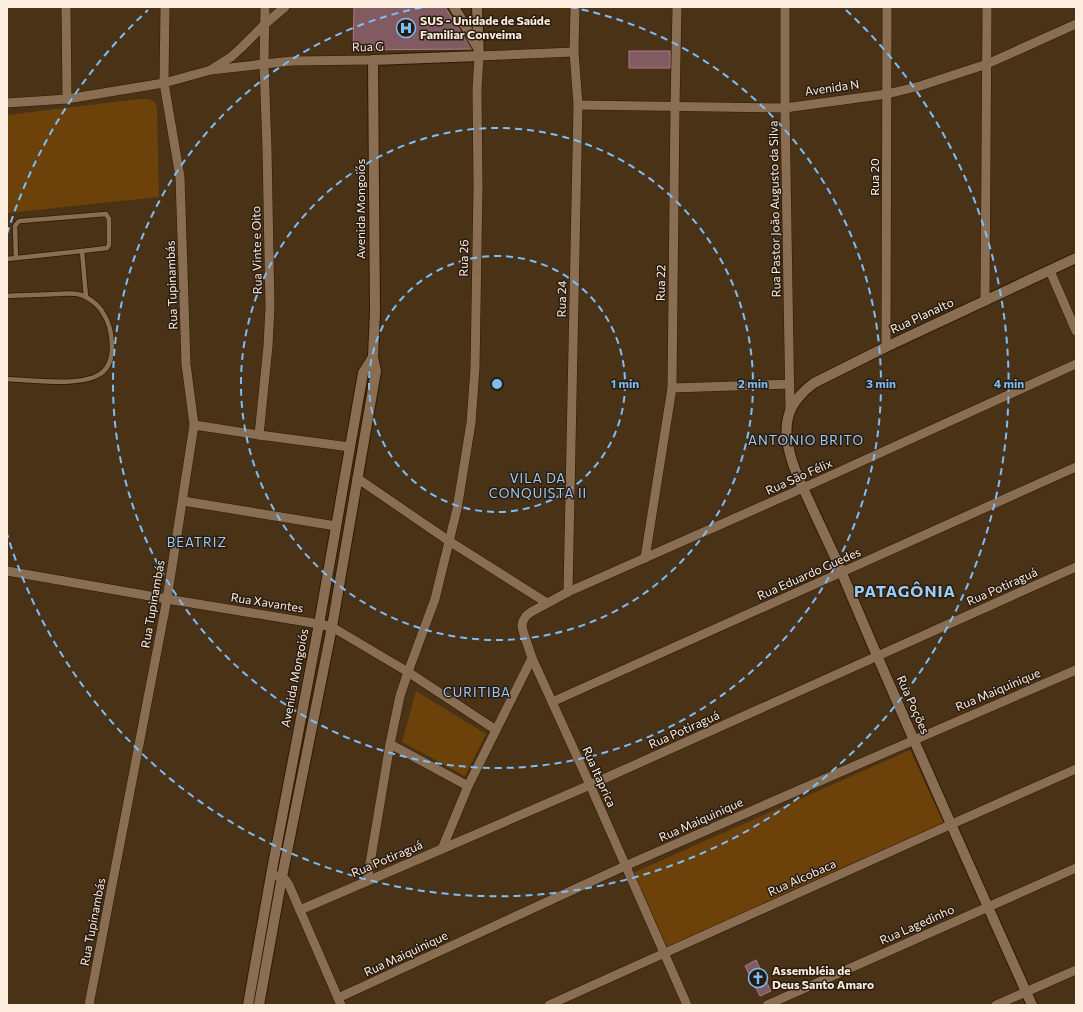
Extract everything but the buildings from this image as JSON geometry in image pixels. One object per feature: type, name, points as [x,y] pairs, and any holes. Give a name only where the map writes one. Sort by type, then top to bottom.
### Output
[{"type":"street","points":[[66,7],[66,99]]},
{"type":"street","name":"Rua Tupinambás","points":[[89,1005],[167,600],[194,424],[186,364],[180,177],[164,83],[165,7]]},
{"type":"street","name":"Rua Vinte e Oito","points":[[259,435],[268,346],[270,307],[264,64],[265,7]]},
{"type":"street","points":[[211,70],[236,52],[285,7]]},
{"type":"street","points":[[454,7],[479,53]]},
{"type":"street","name":"Rua 26","points":[[367,881],[390,744],[400,696],[435,599],[457,509],[471,423],[475,368],[478,187],[478,7]]},
{"type":"street","name":"Rua 24","points":[[568,592],[578,105],[574,52],[575,7]]},
{"type":"street","name":"Rua 22","points":[[645,558],[672,388],[675,106],[678,7]]},
{"type":"street","name":"Rua Pastor João Augusto da Silva","points":[[785,7],[785,108],[790,411]]},
{"type":"street","name":"Rua 20","points":[[886,347],[887,7]]},
{"type":"street","points":[[985,301],[987,7]]},
{"type":"street","name":"Avenida N","points":[[578,105],[785,108],[887,94],[920,86],[987,64],[1076,24]]},
{"type":"street","name":"Rua G","points":[[7,103],[66,99],[164,83],[211,70],[292,61],[373,60],[479,53],[574,52]]},
{"type":"street","name":"Avenida Mongoiós","points":[[259,1005],[282,877],[332,627],[376,371],[373,357],[375,312],[373,60]]},
{"type":"street","name":"Rua Planalto","points":[[790,411],[794,402],[814,383],[886,347],[1076,258]]},
{"type":"street","points":[[1050,271],[1076,331]]},
{"type":"street","name":"Avenida Mongoiós","points":[[248,1005],[271,875],[319,624],[363,373],[373,357]]},
{"type":"street","name":"Rua São Félix","points":[[531,612],[568,592],[803,488],[1076,364]]},
{"type":"street","points":[[672,388],[790,384]]},
{"type":"street","name":"Rua Poções","points":[[790,411],[787,424],[787,438],[792,460],[803,488],[842,573],[877,657],[952,824],[987,907],[1032,1005]]},
{"type":"street","points":[[194,424],[259,435],[350,447]]},
{"type":"street","name":"Rua Eduardo Guedes","points":[[552,702],[1076,467]]},
{"type":"street","points":[[358,478],[449,541],[547,603]]},
{"type":"street","points":[[183,501],[336,526]]},
{"type":"street","name":"Rua Potiraguá","points":[[300,910],[590,785],[1076,567]]},
{"type":"street","name":"Rua Xavantes","points":[[7,571],[167,600],[332,627],[408,672],[496,730]]},
{"type":"street","name":"Rua Itaprica","points":[[531,612],[526,616],[522,626],[532,658],[687,1005]]},
{"type":"street","points":[[442,850],[468,786],[532,658]]},
{"type":"street","name":"Rua Maiquinique","points":[[340,1002],[625,866],[1076,670]]},
{"type":"street","points":[[390,744],[468,786]]},
{"type":"street","name":"Rua Alcobaca","points":[[549,1005],[1076,769]]},
{"type":"street","name":"Rua Lagedinho","points":[[767,1005],[1076,868]]},
{"type":"street","points":[[271,875],[282,877],[286,880],[340,1002]]},
{"type":"street","points":[[996,1005],[1076,970]]},
{"type":"lane","points":[[7,259],[107,248],[110,245],[109,219],[106,214],[20,221],[15,226],[16,258]]},
{"type":"lane","points":[[82,251],[86,297]]},
{"type":"lane","points":[[7,296],[77,294],[93,300],[103,312],[110,330],[113,346],[110,362],[101,374],[87,380],[70,382],[7,379]]},
{"type":"shaded area","points":[[149,99],[155,102],[157,108],[159,197],[7,213],[7,115]]},
{"type":"shaded area","points":[[416,691],[486,734],[465,776],[402,742]]},
{"type":"shaded area","points":[[910,750],[944,824],[668,949],[633,873]]},
{"type":"place","name":"SUS - Unidade de Saúde Familiar Conveima","points":[[406,28]]},
{"type":"place","name":"Assembléia de Deus Santo Amaro","points":[[758,978]]},
{"type":"district","name":"ANTONIO BRITO","points":[[806,440]]},
{"type":"district","name":"VILA DA CONQUISTA II","points":[[538,486]]},
{"type":"district","name":"BEATRIZ","points":[[197,542]]},
{"type":"district","name":"PATAGÔNIA","points":[[905,591]]},
{"type":"district","name":"CURITIBA","points":[[477,692]]}]
